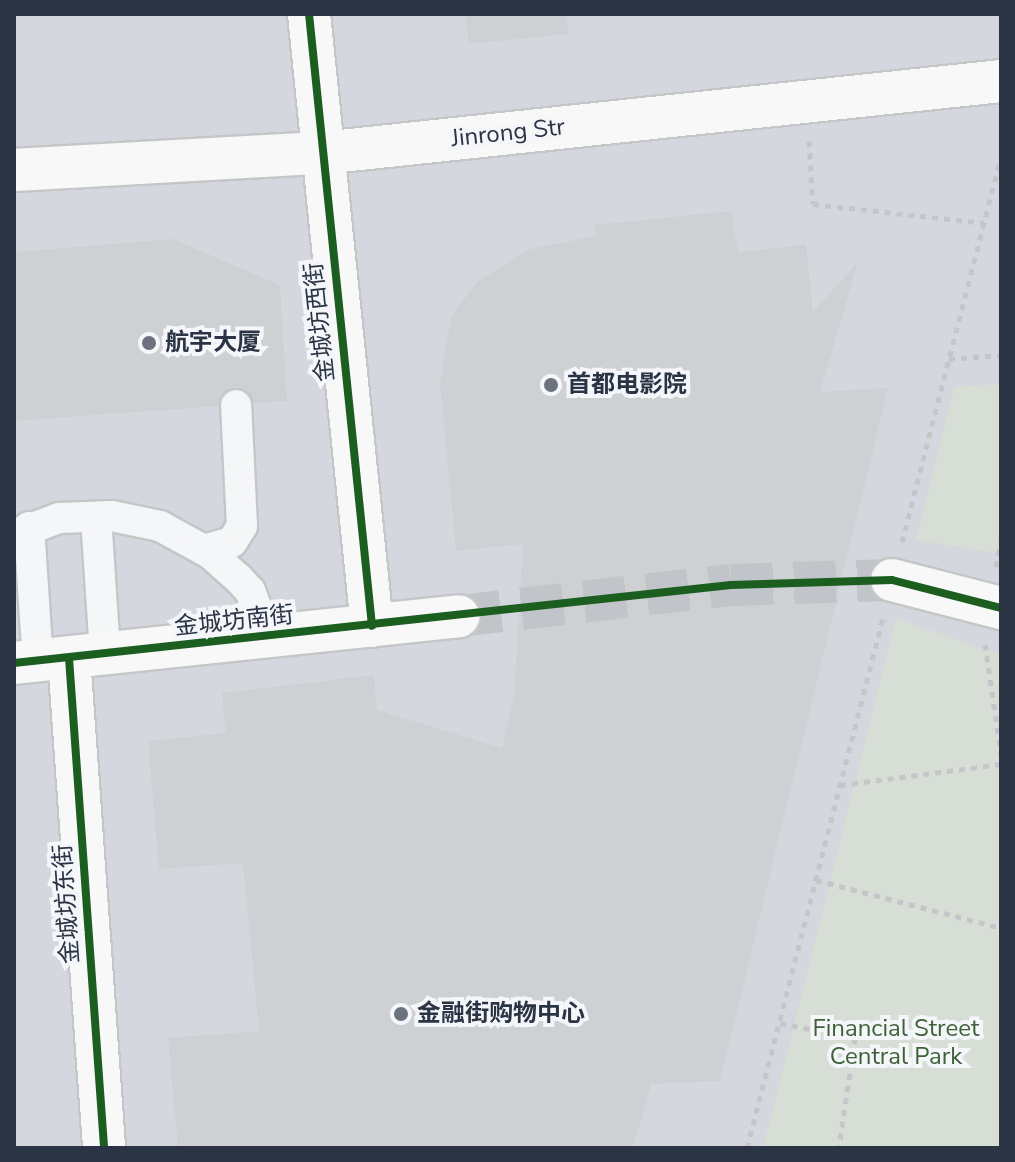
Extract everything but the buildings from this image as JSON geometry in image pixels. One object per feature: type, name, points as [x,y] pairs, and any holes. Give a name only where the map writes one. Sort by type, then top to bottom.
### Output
[{"type":"street","name":"金城坊西街","points":[[309,14],[372,626]]},
{"type":"street","name":"Jinrong Str","points":[[14,170],[323,166],[806,102],[1001,81]]},
{"type":"street","points":[[14,197],[323,166]]},
{"type":"street","points":[[204,550],[232,542],[242,526],[236,405]]},
{"type":"street","points":[[57,659],[96,517]]},
{"type":"street","points":[[57,659],[22,531],[59,518],[96,517],[160,526],[204,550],[250,591],[268,637]]},
{"type":"street","points":[[892,580],[995,607]]},
{"type":"street","name":"金城坊南街","points":[[57,659],[459,616]]},
{"type":"street","name":"金城坊东街","points":[[57,659],[104,1148]]},
{"type":"path","points":[[806,102],[813,204],[984,223]]},
{"type":"path","points":[[747,1148],[1001,157]]},
{"type":"path","points":[[949,359],[1001,355]]},
{"type":"path","points":[[995,607],[984,660],[1001,754]]},
{"type":"path","points":[[840,785],[1001,764]]},
{"type":"path","points":[[816,879],[1001,928]]},
{"type":"path","points":[[780,1023],[855,1038],[839,1148]]},
{"type":"shaded area","points":[[14,14],[1001,14],[1001,1148],[14,1148]]},
{"type":"green space","points":[[1001,384],[1001,554],[916,540],[954,387]]},
{"type":"green space","name":"Financial Street Central Park","points":[[896,618],[1001,655],[1001,1148],[763,1148]]},
{"type":"tunnel","points":[[459,616],[731,585],[892,580]]},
{"type":"cycle path","points":[[309,14],[372,626]]},
{"type":"cycle path","points":[[14,663],[731,585],[892,580],[1001,608]]},
{"type":"cycle path","points":[[69,658],[104,1148]]},
{"type":"place","name":"航宇大厦","points":[[149,343]]},
{"type":"place","name":"首都电影院","points":[[551,385]]},
{"type":"place","name":"金融街购物中心","points":[[401,1014]]}]
